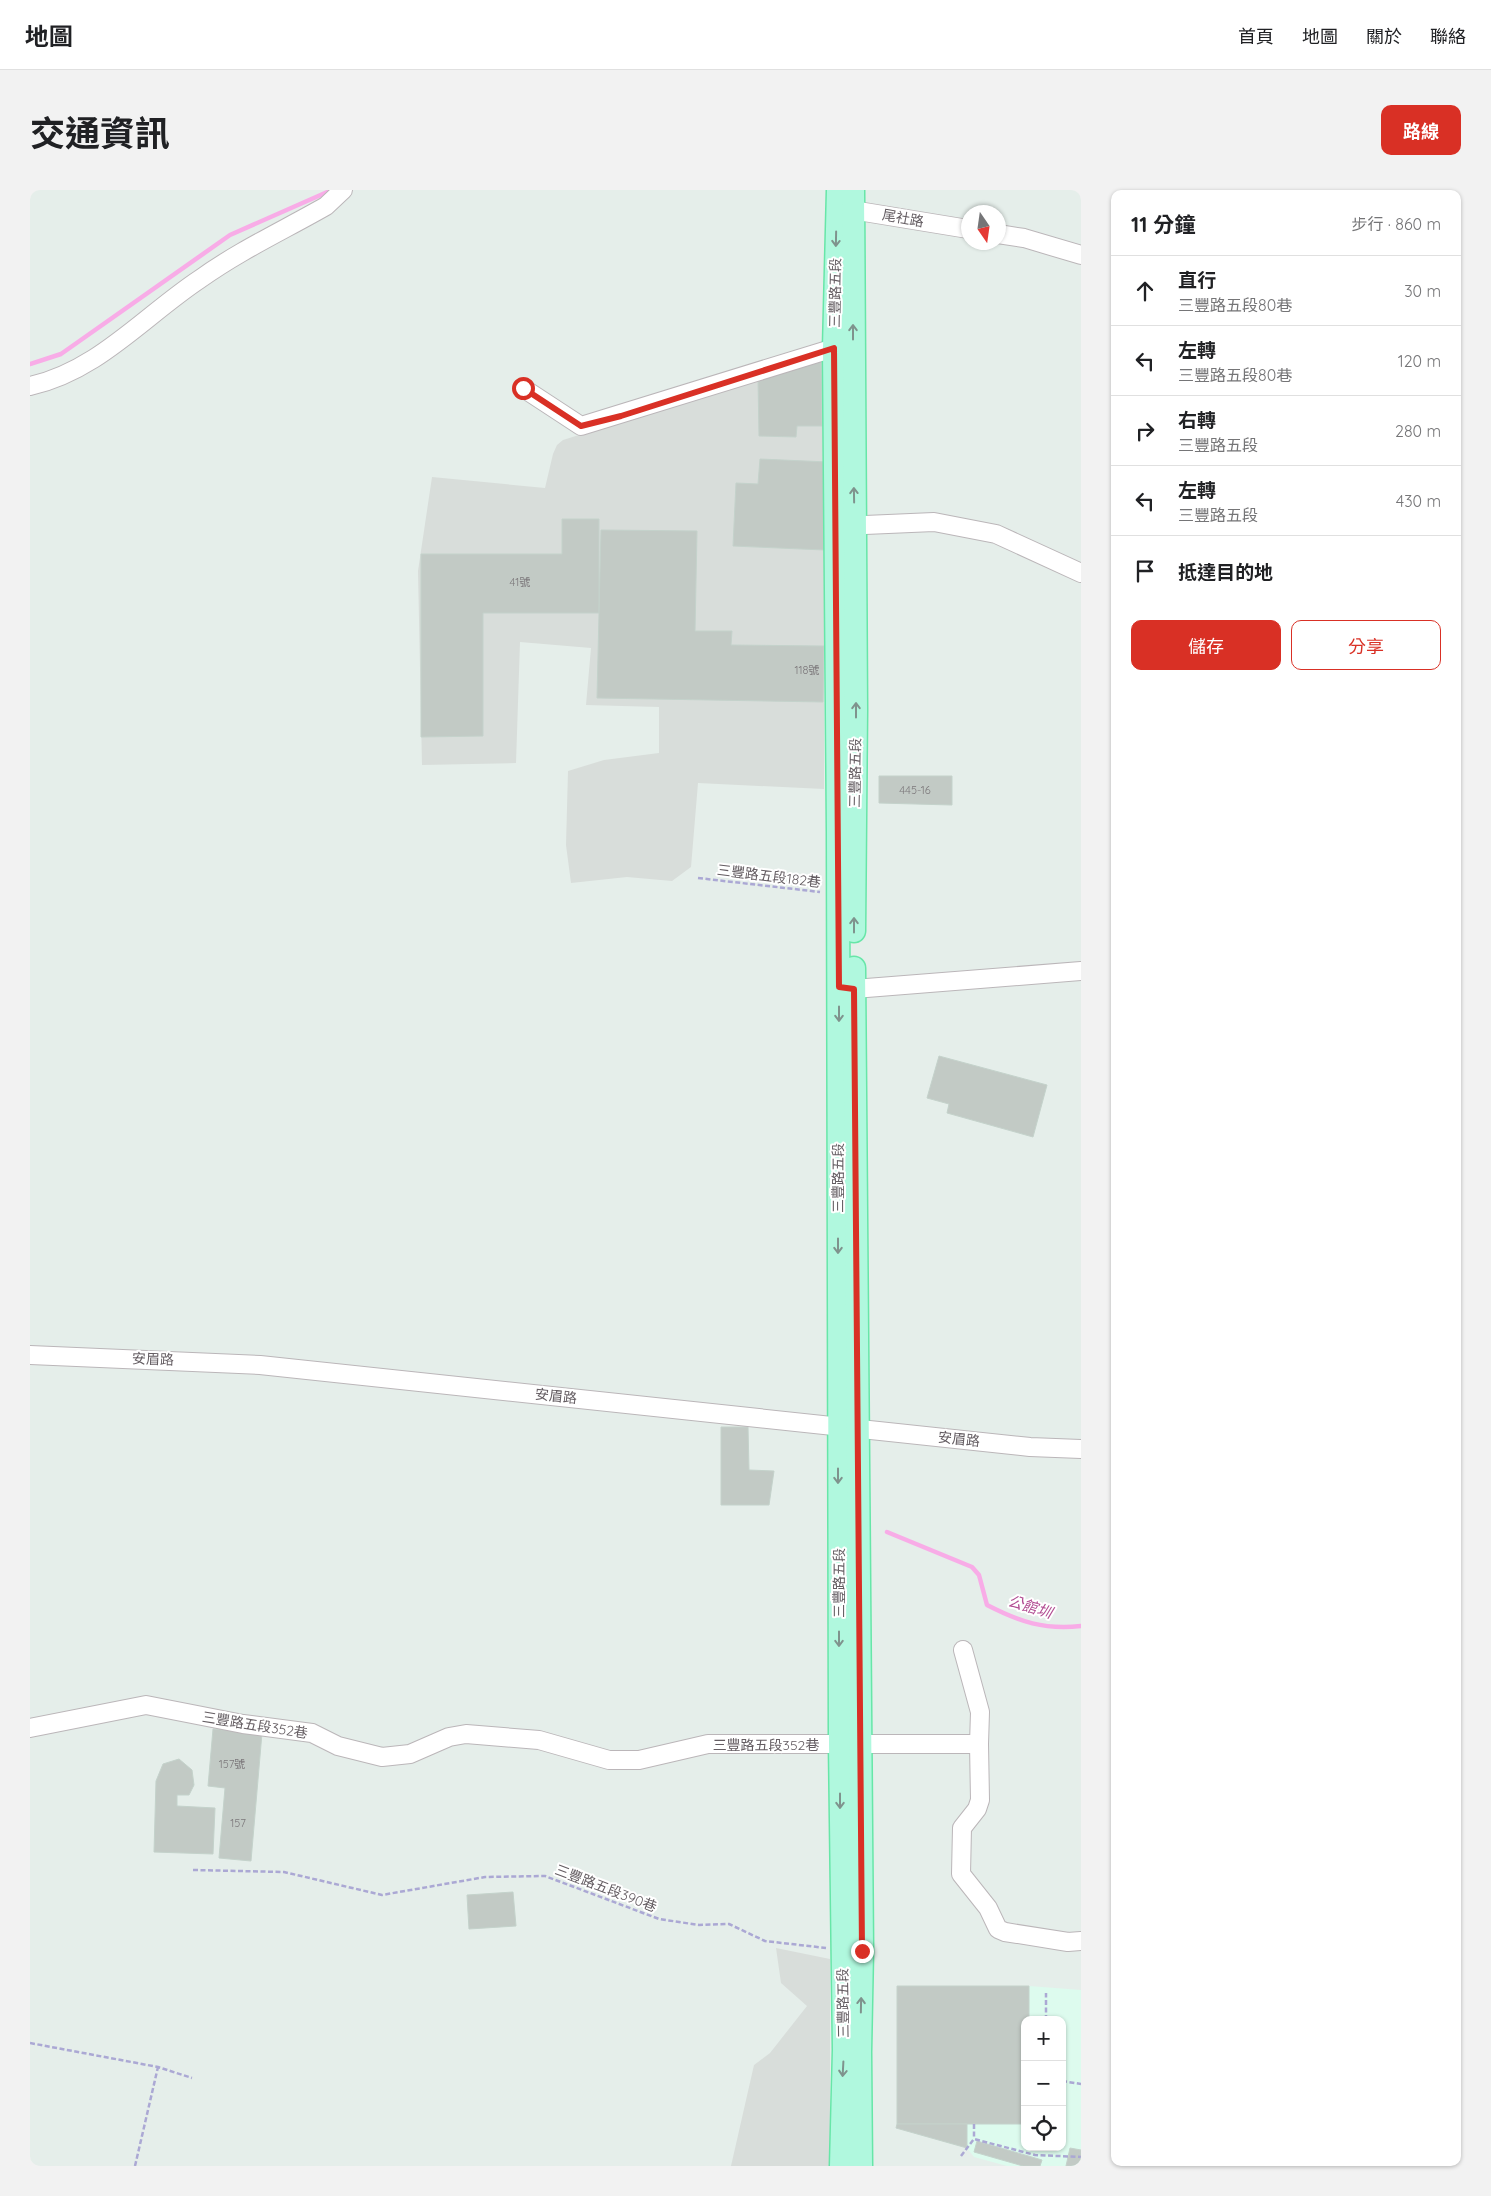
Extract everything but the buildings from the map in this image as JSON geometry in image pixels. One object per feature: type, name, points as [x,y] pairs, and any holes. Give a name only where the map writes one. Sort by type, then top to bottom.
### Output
[{"type":"main road","name":"三豐路五段","points":[[845,199],[834,348],[844,526],[838,894],[846,988]]},
{"type":"main road","name":"三豐路五段","points":[[845,199],[844,526],[850,1745],[861,2166]]},
{"type":"main road","name":"三豐路五段","points":[[841,2166],[844,2050],[841,1950],[850,1745]]},
{"type":"street","points":[[30,386],[50,381],[97,358],[200,278],[326,206],[343,190]]},
{"type":"street","name":"尾社路","points":[[845,199],[961,227]]},
{"type":"street","points":[[1006,235],[1024,238],[1081,255]]},
{"type":"street","points":[[523,388],[581,426],[621,416],[834,348]]},
{"type":"street","points":[[844,526],[934,522],[996,534],[1081,573]]},
{"type":"street","points":[[846,988],[1081,971]]},
{"type":"street","name":"安眉路","points":[[30,1355],[260,1365],[1030,1447],[1081,1449]]},
{"type":"street","points":[[963,1650],[980,1712],[980,1800],[977,1809],[962,1828],[961,1874],[988,1908],[998,1929],[1005,1932],[1068,1942],[1081,1941]]},
{"type":"street","name":"三豐路五段352巷","points":[[30,1728],[146,1706],[244,1724],[312,1733],[338,1746],[382,1756],[410,1754],[449,1737],[466,1734],[540,1740],[608,1760],[640,1760],[708,1744],[979,1744]]},
{"type":"path","name":"三豐路五段182巷","points":[[698,878],[838,894]]},
{"type":"path","name":"三豐路五段390巷","points":[[193,1870],[284,1872],[382,1895],[485,1877],[545,1876],[659,1919],[699,1925],[728,1924],[765,1941],[841,1950]]},
{"type":"path","points":[[1046,1993],[1046,2016]]},
{"type":"path","points":[[30,2042],[158,2067],[192,2078]]},
{"type":"path","points":[[135,2166],[158,2067]]},
{"type":"path","points":[[1066,2082],[1081,2084]]},
{"type":"path","points":[[961,2156],[974,2139],[974,2124]]},
{"type":"path","points":[[974,2139],[1036,2156],[1081,2157]]},
{"type":"shaded area","points":[[824,358],[824,789],[698,783],[691,867],[672,881],[627,877],[571,883],[566,845],[568,771],[604,760],[659,753],[659,707],[586,705],[591,648],[520,642],[516,763],[422,765],[418,571],[432,477],[545,488],[553,454],[557,445],[563,440]]},
{"type":"shaded area","points":[[776,1948],[830,1959],[830,2166],[731,2166],[754,2065],[770,2053],[807,2006],[781,1983]]},
{"type":"shaded area","points":[[1029,1986],[1081,1990],[1081,2166],[1007,2166],[974,2157],[967,2148],[967,2124],[1021,2124],[1021,2151],[1066,2151],[1066,2016],[1029,2016]]},
{"type":"waterway","points":[[30,364],[61,354],[230,235],[332,190]]},
{"type":"waterway","name":"公館圳","points":[[887,1532],[972,1567],[979,1575],[987,1605],[999,1611],[1021,1620],[1044,1626],[1081,1626]]},
{"type":"route","points":[[523,388],[581,426],[621,416],[834,348],[839,987],[854,989],[862,1951]]}]
